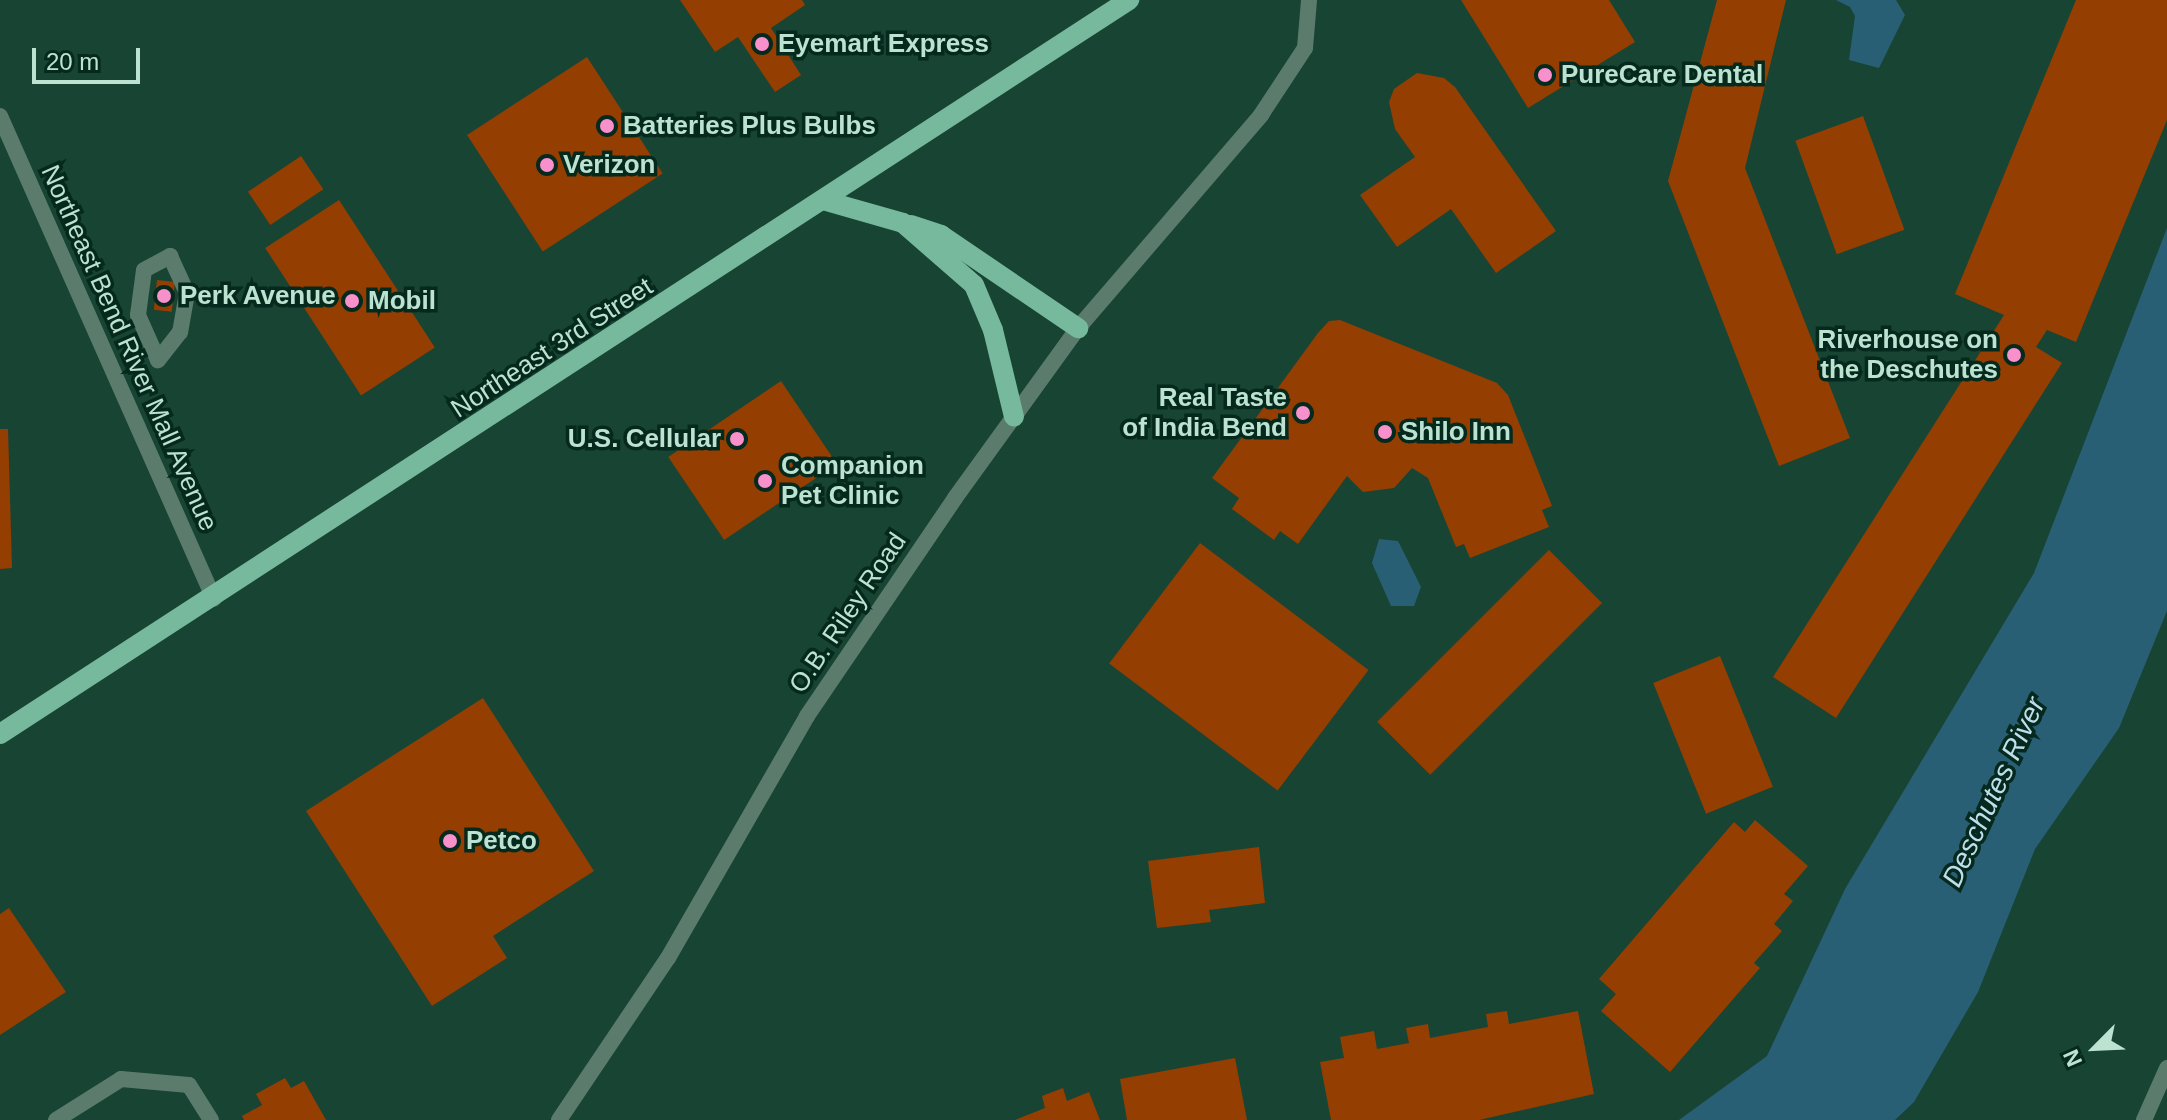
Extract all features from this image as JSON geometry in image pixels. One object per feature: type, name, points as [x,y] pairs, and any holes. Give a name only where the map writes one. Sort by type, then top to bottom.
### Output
[{"type":"main road","name":"Northeast 3rd Street","points":[[0,734],[214,599],[1129,0]]},
{"type":"main road","points":[[826,201],[941,235],[1078,328]]},
{"type":"main road","points":[[903,223],[974,285],[993,330],[1014,417]]},
{"type":"street","name":"O.B. Riley Road","points":[[559,1120],[668,958],[807,716],[1014,417],[1078,328],[1261,115],[1305,48],[1309,0]]},
{"type":"street","name":"Northeast Bend River Mall Avenue","points":[[0,116],[214,599]]},
{"type":"street","points":[[170,256],[187,293],[180,332],[158,360],[138,315],[144,270],[170,256]]},
{"type":"street","points":[[2144,1120],[2167,1068]]},
{"type":"street","points":[[56,1120],[121,1079],[189,1085],[211,1120]]},
{"type":"water","points":[[1836,0],[1896,0],[1905,15],[1879,68],[1849,60],[1855,16],[1850,7]]},
{"type":"water","name":"Deschutes River","points":[[2167,228],[2167,611],[2119,728],[2035,849],[1978,992],[1914,1102],[1895,1120],[1679,1120],[1767,1056],[1845,889],[2034,573]]},
{"type":"water","points":[[1379,539],[1398,541],[1421,587],[1414,606],[1391,606],[1372,563]]},
{"type":"building","name":"Eyemart Express","points":[[680,0],[802,0],[805,5],[771,28],[801,75],[775,92],[738,37],[715,52]]},
{"type":"building","name":"PureCare Dental","points":[[1461,0],[1609,0],[1635,42],[1528,108]]},
{"type":"building","name":"Riverhouse on the Deschutes","points":[[1717,0],[1786,0],[1745,168],[1850,438],[1779,466],[1668,181]]},
{"type":"building","name":"Riverhouse on the Deschutes","points":[[2076,0],[2167,0],[2167,120],[2076,342],[2047,330],[2036,347],[2062,363],[1836,718],[1773,677],[2004,315],[1955,294]]},
{"type":"building","name":"Verizon","points":[[587,57],[663,174],[543,251],[467,135]]},
{"type":"building","points":[[1417,73],[1444,78],[1455,87],[1556,231],[1496,273],[1451,209],[1397,247],[1360,195],[1415,157],[1395,129],[1389,102],[1394,89]]},
{"type":"building","points":[[1863,116],[1904,230],[1837,254],[1795,141]]},
{"type":"building","points":[[301,156],[323,189],[270,225],[248,192]]},
{"type":"building","name":"Mobil","points":[[339,200],[435,348],[361,396],[265,248]]},
{"type":"building","name":"Perk Avenue","points":[[157,280],[175,282],[172,312],[154,310]]},
{"type":"building","name":"Shilo Inn","points":[[1340,320],[1497,383],[1508,395],[1552,506],[1542,510],[1549,527],[1470,558],[1464,544],[1456,547],[1428,478],[1412,468],[1394,488],[1363,492],[1347,476],[1298,544],[1280,531],[1274,540],[1232,509],[1239,498],[1212,478],[1318,333],[1329,321]]},
{"type":"building","points":[[781,381],[837,464],[724,540],[668,457]]},
{"type":"building","points":[[0,429],[8,429],[12,568],[0,569]]},
{"type":"building","points":[[1200,543],[1369,670],[1278,791],[1109,664]]},
{"type":"building","points":[[1549,550],[1602,603],[1430,775],[1377,722]]},
{"type":"building","points":[[1720,656],[1773,787],[1706,814],[1653,683]]},
{"type":"building","name":"Petco","points":[[483,698],[594,871],[493,936],[507,958],[432,1006],[306,811]]},
{"type":"building","points":[[1755,820],[1808,866],[1784,894],[1793,901],[1774,924],[1782,931],[1754,963],[1760,968],[1670,1072],[1601,1011],[1616,994],[1599,979],[1734,822],[1745,832]]},
{"type":"building","points":[[1259,847],[1265,903],[1209,910],[1211,922],[1157,928],[1148,861]]},
{"type":"building","points":[[9,908],[66,992],[0,1035],[0,914]]},
{"type":"building","points":[[1507,1011],[1509,1024],[1578,1011],[1594,1094],[1479,1120],[1331,1120],[1320,1062],[1344,1058],[1340,1037],[1374,1031],[1377,1049],[1409,1043],[1406,1028],[1428,1024],[1430,1038],[1488,1027],[1486,1014]]},
{"type":"building","points":[[1235,1058],[1247,1120],[1127,1120],[1120,1079]]},
{"type":"building","points":[[285,1078],[291,1088],[304,1081],[326,1120],[244,1120],[242,1116],[262,1105],[256,1094]]},
{"type":"building","points":[[1063,1088],[1067,1101],[1089,1092],[1100,1120],[1015,1120],[1045,1108],[1042,1096]]},
{"type":"place","name":"Eyemart Express","points":[[762,44]]},
{"type":"place","name":"PureCare Dental","points":[[1545,75]]},
{"type":"place","name":"Batteries Plus Bulbs","points":[[607,126]]},
{"type":"place","name":"Verizon","points":[[547,165]]},
{"type":"place","name":"Perk Avenue","points":[[164,296]]},
{"type":"place","name":"Mobil","points":[[352,301]]},
{"type":"place","name":"Riverhouse on the Deschutes","points":[[2014,355]]},
{"type":"place","name":"Real Taste of India Bend","points":[[1303,413]]},
{"type":"place","name":"Shilo Inn","points":[[1385,432]]},
{"type":"place","name":"U.S. Cellular","points":[[737,439]]},
{"type":"place","name":"Companion Pet Clinic","points":[[765,481]]},
{"type":"place","name":"Petco","points":[[450,841]]}]
